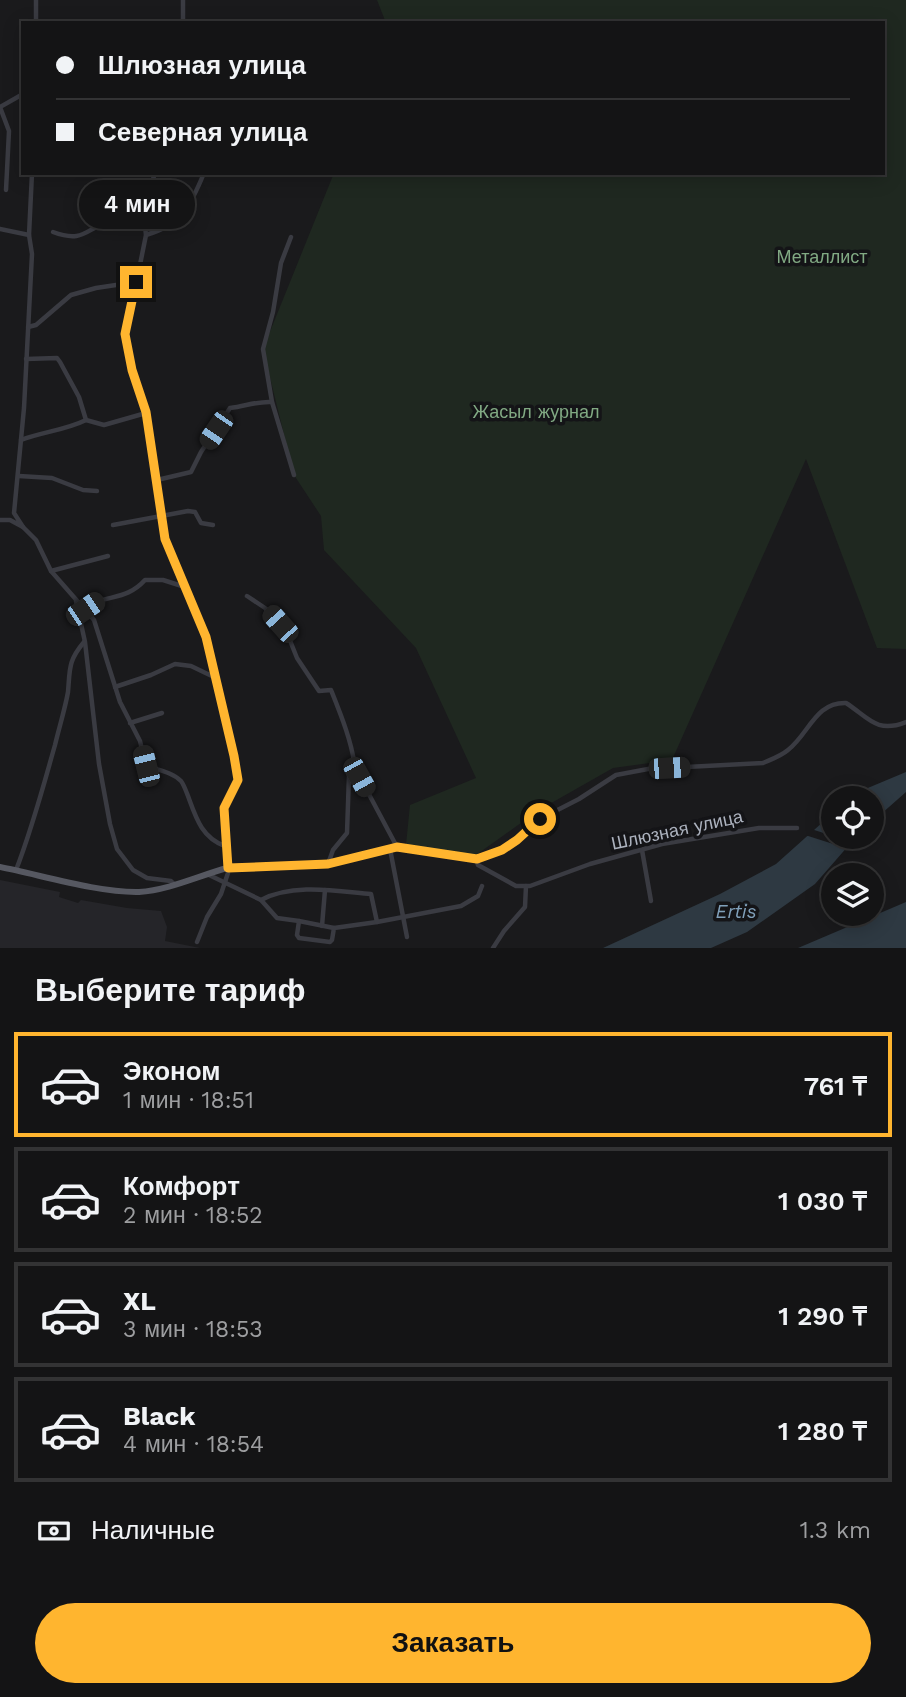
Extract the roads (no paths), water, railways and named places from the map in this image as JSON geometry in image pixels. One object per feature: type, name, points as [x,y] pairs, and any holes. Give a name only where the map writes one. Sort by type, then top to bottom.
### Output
[{"type":"main road","points":[[0,867],[138,892],[228,868]]},
{"type":"street","points":[[36,21],[37,0]]},
{"type":"street","points":[[183,0],[183,21]]},
{"type":"street","points":[[6,190],[9,131],[0,107],[21,95]]},
{"type":"street","points":[[32,175],[29,235],[32,254],[19,475],[14,513],[36,540],[51,570],[94,621],[115,687],[140,741],[146,766],[170,774],[182,783],[195,816],[207,835],[212,841],[225,846]]},
{"type":"street","points":[[154,175],[143,210],[146,235],[125,334],[132,370],[146,412],[165,539],[206,637],[238,780],[224,808],[228,873],[197,942]]},
{"type":"street","points":[[146,235],[163,230],[180,219],[203,175]]},
{"type":"street","points":[[53,232],[65,237],[80,237],[96,227],[117,220],[144,224]]},
{"type":"street","points":[[0,229],[29,235]]},
{"type":"street","points":[[291,237],[281,263],[263,349],[272,402],[294,475]]},
{"type":"street","points":[[28,327],[36,325],[71,295],[136,282]]},
{"type":"street","points":[[26,359],[57,358],[79,397],[86,420]]},
{"type":"street","points":[[157,480],[191,471],[230,408],[255,401],[272,402]]},
{"type":"street","points":[[21,440],[86,420],[104,425],[146,412]]},
{"type":"street","points":[[19,475],[52,478],[83,491],[97,491]]},
{"type":"street","points":[[113,525],[162,515],[194,512],[201,523],[213,525]]},
{"type":"street","points":[[0,520],[10,520],[23,527]]},
{"type":"street","points":[[51,570],[108,556]]},
{"type":"street","points":[[80,614],[97,601],[131,593],[145,580],[163,580],[186,587]]},
{"type":"street","points":[[247,596],[265,608],[280,624],[297,658],[319,691],[331,690],[348,741],[353,748],[355,768],[397,847]]},
{"type":"street","points":[[76,600],[85,642],[99,764],[117,849],[134,870],[147,878],[171,881],[174,884]]},
{"type":"street","points":[[16,870],[31,833],[54,747],[68,693],[68,670],[74,654],[85,642]]},
{"type":"street","points":[[115,687],[175,664],[191,666],[216,678]]},
{"type":"street","points":[[228,868],[328,864],[397,847],[477,859],[502,850],[540,819],[579,799],[616,775],[648,769],[763,762],[776,758],[788,750],[815,717],[831,705],[846,703],[873,724],[887,726],[906,722]]},
{"type":"street","points":[[130,723],[162,713]]},
{"type":"street","points":[[328,864],[333,850],[347,833],[349,775],[355,768]]},
{"type":"street","name":"Шлюзная улица","points":[[526,886],[642,850],[759,828],[797,828]]},
{"type":"street","points":[[390,848],[407,937]]},
{"type":"street","points":[[642,850],[651,901]]},
{"type":"street","points":[[477,859],[478,865],[516,886],[526,886],[525,907],[503,930],[493,948]]},
{"type":"street","points":[[207,873],[261,900],[277,918],[334,928],[461,906],[478,896],[482,886]]},
{"type":"street","points":[[261,900],[273,894],[325,890],[370,894],[377,922]]},
{"type":"street","points":[[322,926],[325,890]]},
{"type":"street","points":[[299,921],[299,938],[330,942],[334,928]]},
{"type":"water","points":[[906,772],[906,792],[884,811],[884,786],[873,786]]},
{"type":"water","name":"Ertis","points":[[821,824],[821,849],[846,849],[833,863],[821,863],[821,877],[815,884],[747,932],[711,948],[603,948],[720,894],[776,864]]},
{"type":"water","name":"Ertis","points":[[906,902],[906,948],[798,948],[850,926],[884,926],[884,911]]},
{"type":"park label","name":"Металлист","points":[[822,257]]},
{"type":"park label","name":"Жасыл журнал","points":[[536,412]]}]
